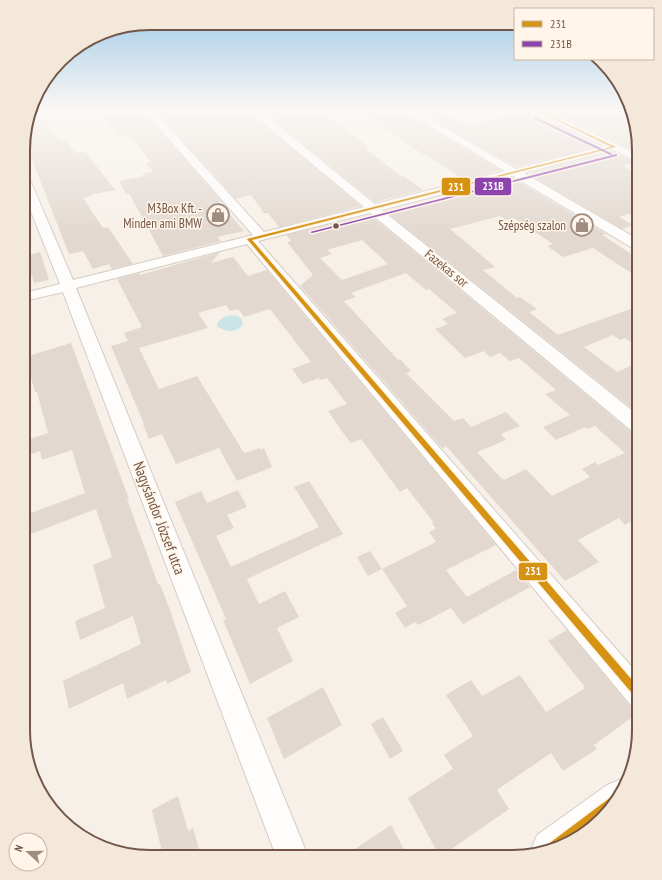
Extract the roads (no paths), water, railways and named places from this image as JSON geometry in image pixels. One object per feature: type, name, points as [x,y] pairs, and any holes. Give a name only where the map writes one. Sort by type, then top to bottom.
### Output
[{"type":"main road","points":[[561,840],[602,809]]},
{"type":"street","points":[[183,152],[632,687]]},
{"type":"street","name":"Fazekas sor","points":[[305,152],[632,420]]},
{"type":"street","points":[[479,152],[632,242]]},
{"type":"street","points":[[30,296],[593,152]]},
{"type":"street","name":"Nagysándor József utca","points":[[30,194],[68,286],[290,850]]},
{"type":"water","points":[[227,316],[239,317],[243,323],[238,329],[232,331],[224,330],[217,326],[220,320]]},
{"type":"place","name":"M3Box Kft. - Minden ami BMW","points":[[218,215]]},
{"type":"place","name":"Szépség szalon","points":[[582,225]]}]
